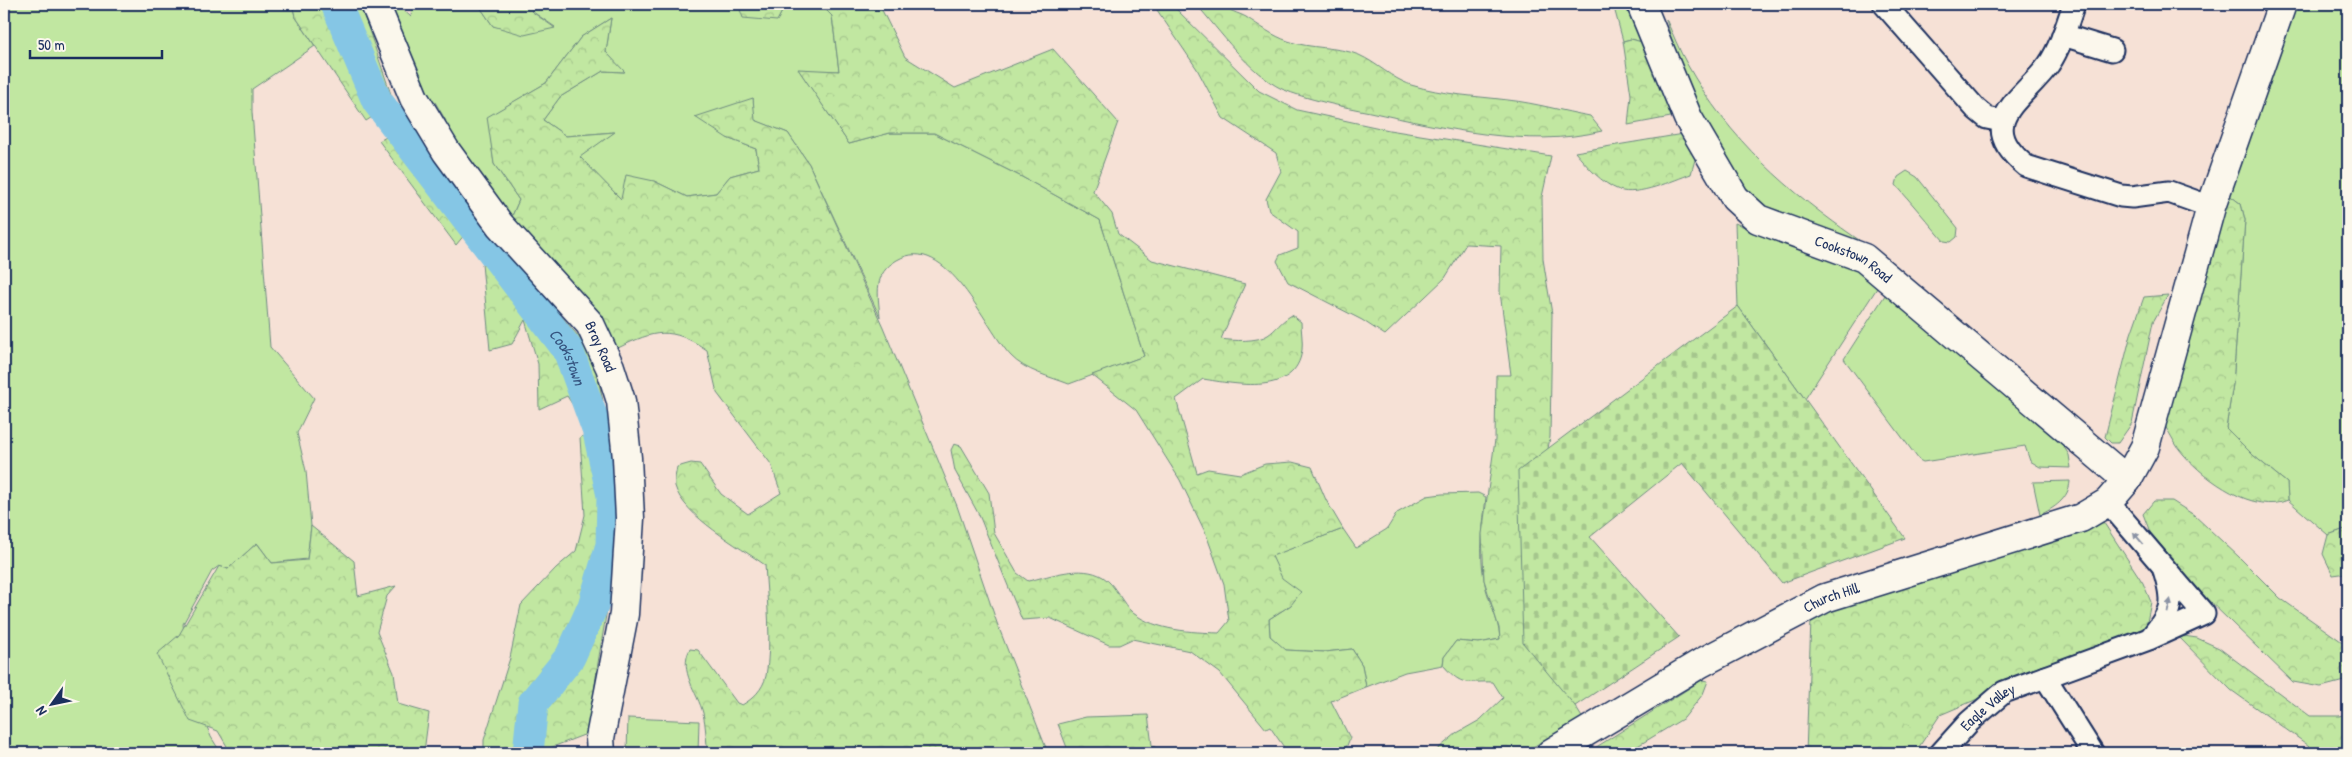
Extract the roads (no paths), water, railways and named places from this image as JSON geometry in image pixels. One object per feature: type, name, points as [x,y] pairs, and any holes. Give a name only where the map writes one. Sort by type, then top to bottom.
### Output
[{"type":"main road","name":"Bray Road","points":[[375,4],[414,98],[446,151],[500,225],[590,324],[610,367],[621,401],[628,458],[630,518],[624,614],[600,738],[601,753]]},
{"type":"main road","name":"Cookstown Road","points":[[1641,4],[1688,118],[1735,198],[1758,219],[1864,258],[2126,480]]},
{"type":"main road","name":"Church Hill","points":[[1551,753],[1702,663],[1825,598],[2081,518],[2108,502],[2126,480],[2145,446],[2211,207],[2282,4]]},
{"type":"street","points":[[1884,4],[1976,109],[1987,118],[2002,121]]},
{"type":"street","points":[[2074,4],[2063,35],[2050,62],[2038,78],[2008,109],[2002,121],[2003,134],[2008,147],[2015,157],[2026,166],[2121,196],[2142,197],[2156,192],[2168,192],[2211,207]]},
{"type":"street","points":[[2063,35],[2112,50]]},
{"type":"street","points":[[2108,502],[2164,568]]},
{"type":"street","name":"Eagle Valley","points":[[1941,753],[1969,722],[2004,692],[2149,639],[2204,614],[2164,568]]},
{"type":"street","name":"Eagle Valley","points":[[2149,639],[2166,619],[2171,594],[2164,568]]},
{"type":"street","points":[[2045,677],[2093,753]]},
{"type":"waterway","name":"Cookstown","points":[[336,4],[377,101],[568,350],[598,432],[612,496],[611,545],[593,606],[570,657],[533,703],[528,753]]}]
